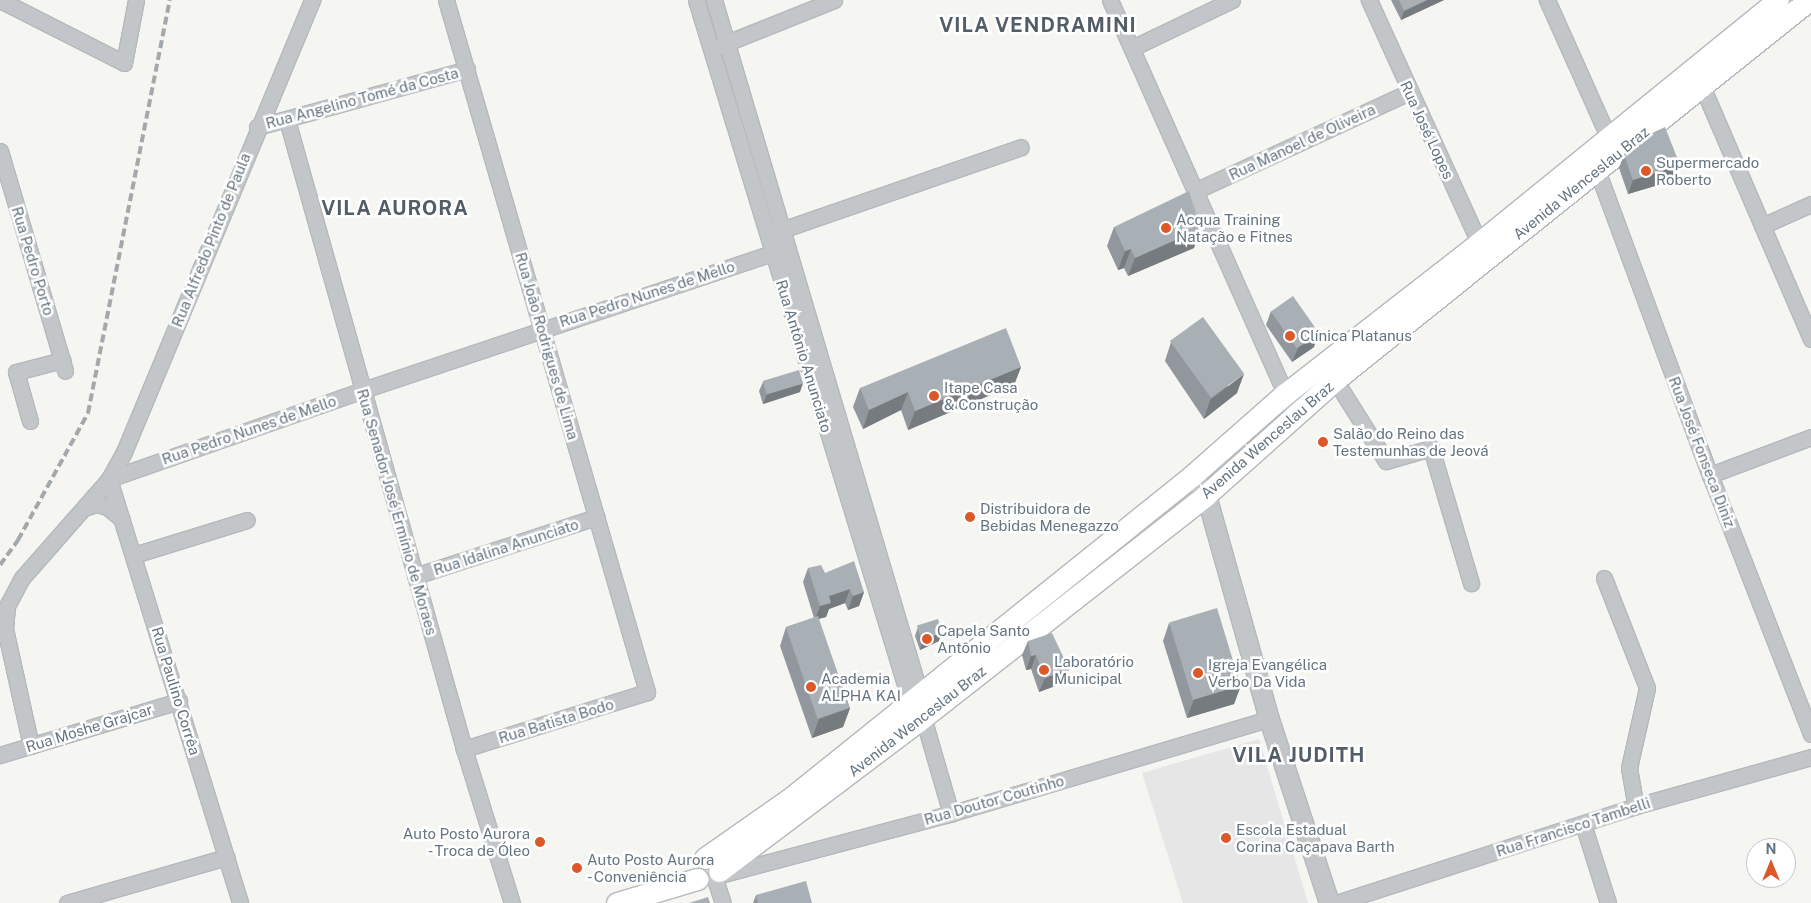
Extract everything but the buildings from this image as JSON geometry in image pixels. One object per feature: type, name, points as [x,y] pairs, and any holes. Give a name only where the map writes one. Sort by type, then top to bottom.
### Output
[{"type":"main road","name":"Avenida Wenceslau Braz","points":[[1612,145],[1703,87],[1809,0]]},
{"type":"main road","name":"Avenida Wenceslau Braz","points":[[711,872],[791,798],[918,705],[1070,602],[1206,495],[1483,251],[1612,145],[1694,68],[1771,2]]},
{"type":"main road","name":"Avenida Wenceslau Braz","points":[[918,705],[1056,585],[1193,475],[1285,394],[1483,251]]},
{"type":"main road","points":[[1056,585],[1070,602]]},
{"type":"main road","name":"Rua Doutor Coutinho","points":[[617,903],[711,872]]},
{"type":"street","points":[[0,0],[124,63],[136,0]]},
{"type":"street","name":"Rua Alfredo Pinto de Paula","points":[[110,479],[124,452],[257,127],[312,0]]},
{"type":"street","name":"Rua João Rodrigues de Lima","points":[[446,0],[647,692]]},
{"type":"street","name":"Rua Antônio Anunciato","points":[[714,0],[782,230],[834,430],[951,814]]},
{"type":"street","points":[[711,50],[834,0]]},
{"type":"street","points":[[1110,0],[1295,415]]},
{"type":"street","points":[[1132,48],[1232,0]]},
{"type":"street","name":"Rua José Lopes","points":[[1369,0],[1409,92],[1483,251]]},
{"type":"street","points":[[1547,0],[1612,145]]},
{"type":"street","name":"Rua Antônio Anunciato","points":[[700,1],[711,50],[766,235],[834,430]]},
{"type":"street","points":[[1771,2],[1778,27]]},
{"type":"street","points":[[1694,68],[1811,339]]},
{"type":"street","name":"Rua Angelino Tomé da Costa","points":[[257,127],[467,69]]},
{"type":"street","name":"Rua Manoel de Oliveira","points":[[1195,191],[1409,92]]},
{"type":"street","name":"Rua Senador José Ermínio de Moraes","points":[[287,120],[464,749],[512,903]]},
{"type":"street","points":[[766,235],[1021,146]]},
{"type":"street","name":"Rua Pedro Porto","points":[[0,151],[64,366],[16,372],[30,421]]},
{"type":"street","name":"Rua José Fonseca Diniz","points":[[1593,160],[1710,475],[1811,734]]},
{"type":"street","points":[[1762,226],[1811,204]]},
{"type":"street","name":"Rua Pedro Nunes de Mello","points":[[110,479],[363,390],[787,248]]},
{"type":"street","points":[[1335,380],[1386,461],[1431,448],[1471,583]]},
{"type":"street","points":[[1710,475],[1811,437]]},
{"type":"street","points":[[1193,475],[1206,495],[1269,720],[1329,903]]},
{"type":"street","points":[[31,746],[5,629],[7,606],[22,578],[110,479]]},
{"type":"street","name":"Rua Paulino Corrêa","points":[[110,479],[240,903]]},
{"type":"street","points":[[84,508],[96,504],[107,507],[123,520]]},
{"type":"street","name":"Rua Idalina Anunciato","points":[[415,576],[597,517]]},
{"type":"street","points":[[134,555],[247,520]]},
{"type":"street","points":[[1604,578],[1647,688],[1629,768],[1636,806]]},
{"type":"street","name":"Rua Batista Bodo","points":[[464,749],[647,692]]},
{"type":"street","name":"Rua Moshe Grajcar","points":[[0,755],[179,701]]},
{"type":"street","name":"Rua Doutor Coutinho","points":[[711,872],[951,814],[1269,720]]},
{"type":"street","name":"Rua Francisco Tambelli","points":[[1336,903],[1636,806],[1811,756]]},
{"type":"street","points":[[1583,824],[1608,903]]},
{"type":"street","points":[[67,903],[226,857]]},
{"type":"street","points":[[711,872],[723,903]]},
{"type":"shaded area","name":"Escola Estadual Corina Caçapava Barth","points":[[1259,739],[1308,903],[1183,903],[1142,773]]},
{"type":"railway","points":[[0,565],[18,540],[88,413],[170,0]]},
{"type":"place","name":"Supermercado Roberto","points":[[1646,171]]},
{"type":"place","name":"Acqua Training Natação e Fitnes","points":[[1166,228]]},
{"type":"place","name":"Clínica Platanus","points":[[1290,336]]},
{"type":"place","name":"Itape Casa & Construção","points":[[934,396]]},
{"type":"place","name":"Salão do Reino das Testemunhas de Jeová","points":[[1323,442]]},
{"type":"place","name":"Distribuidora de Bebidas Menegazzo","points":[[970,517]]},
{"type":"place","name":"Capela Santo Antônio","points":[[927,639]]},
{"type":"place","name":"Laboratório Municipal","points":[[1044,670]]},
{"type":"place","name":"Igreja Evangélica Verbo Da Vida","points":[[1198,673]]},
{"type":"place","name":"Academia ALPHA KAI","points":[[811,687]]},
{"type":"place","name":"Escola Estadual Corina Caçapava Barth","points":[[1226,838]]},
{"type":"place","name":"Auto Posto Aurora - Troca de Óleo","points":[[540,842]]},
{"type":"place","name":"Auto Posto Aurora - Conveniência","points":[[577,868]]},
{"type":"district","name":"VILA VENDRAMINI","points":[[1038,25]]},
{"type":"district","name":"VILA AURORA","points":[[395,208]]},
{"type":"district","name":"VILA JUDITH","points":[[1299,755]]}]
